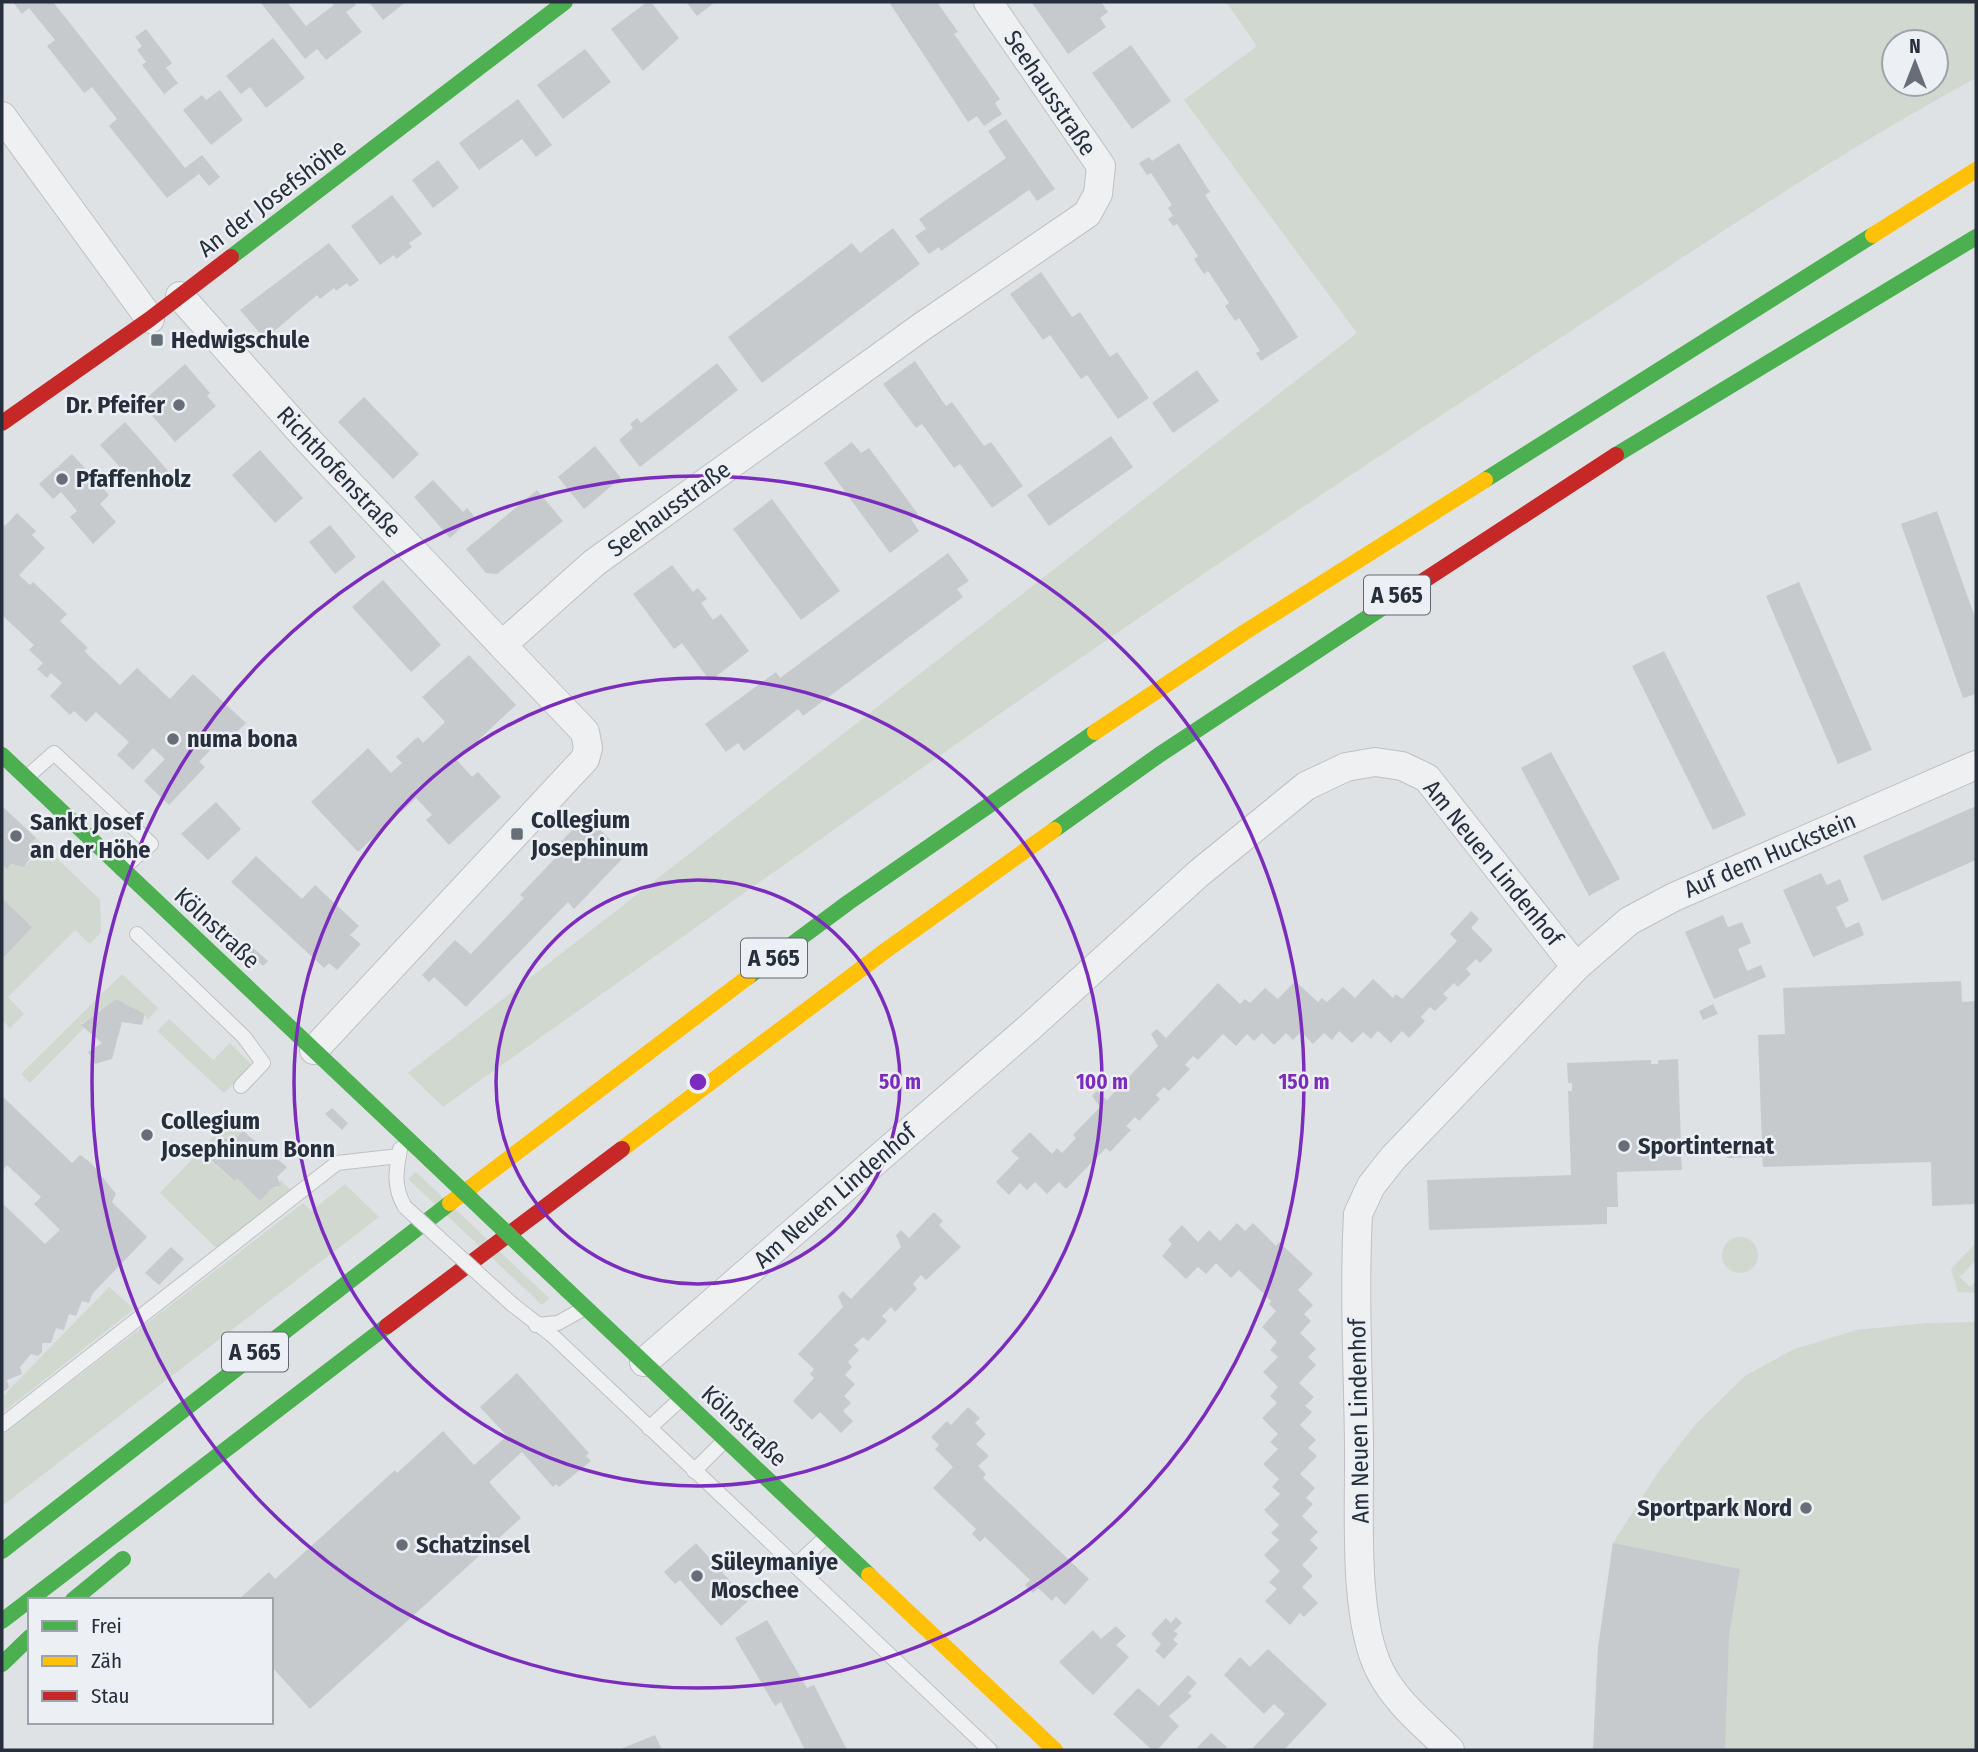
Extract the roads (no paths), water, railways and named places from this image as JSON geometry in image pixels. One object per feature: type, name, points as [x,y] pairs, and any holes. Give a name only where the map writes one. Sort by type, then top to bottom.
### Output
[{"type":"main road","name":"An der Josefshöhe","points":[[2,423],[150,319],[565,2]]},
{"type":"main road","name":"A 565","points":[[2,1551],[530,1139],[849,902],[1043,766],[1245,632],[1976,170]]},
{"type":"main road","name":"A 565","points":[[32,1598],[375,1335],[885,951],[1159,755],[1571,482],[1976,237]]},
{"type":"main road","points":[[1926,265],[1976,249]]},
{"type":"main road","name":"Kölnstraße","points":[[2,755],[121,869],[203,972],[314,1050],[827,1535],[1041,1746]]},
{"type":"main road","points":[[238,1461],[375,1335]]},
{"type":"main road","points":[[75,1598],[138,1547]]},
{"type":"main road","name":"A 565","points":[[2,1621],[28,1601]]},
{"type":"main road","points":[[2,1664],[28,1639]]},
{"type":"street","name":"Seehausstraße","points":[[502,645],[604,556],[920,328],[1087,214],[1098,194],[1101,166],[988,2]]},
{"type":"street","points":[[2,116],[150,319]]},
{"type":"street","name":"Richthofenstraße","points":[[180,296],[309,441],[502,645]]},
{"type":"street","points":[[314,1050],[586,759],[586,732],[502,645]]},
{"type":"street","name":"Am Neuen Lindenhof","points":[[644,1362],[1030,1027],[1198,874],[1306,786],[1346,766],[1375,762],[1402,766],[1427,778],[1576,967],[1393,1158],[1371,1186],[1358,1214],[1362,1573],[1368,1639],[1379,1670],[1402,1706],[1450,1750]]},
{"type":"street","name":"Auf dem Huckstein","points":[[1576,967],[1629,921],[1674,897],[1976,765]]},
{"type":"lane","points":[[26,778],[54,754],[151,844],[121,869]]},
{"type":"lane","points":[[137,934],[203,972],[263,1063],[241,1086]]},
{"type":"lane","points":[[403,1134],[397,1194],[405,1207],[513,1306],[553,1336],[990,1750]]},
{"type":"lane","points":[[2,1425],[337,1163],[399,1156]]},
{"type":"lane","points":[[536,1325],[558,1322],[586,1307]]},
{"type":"lane","points":[[649,1428],[682,1398]]},
{"type":"lane","points":[[694,1471],[726,1439]]},
{"type":"lane","points":[[794,1566],[827,1535]]},
{"type":"place","name":"Hedwigschule","points":[[157,340]]},
{"type":"place","name":"Dr. Pfeifer","points":[[179,405]]},
{"type":"place","name":"Pfaffenholz","points":[[62,479]]},
{"type":"place","name":"numa bona","points":[[173,739]]},
{"type":"place","name":"Collegium Josephinum","points":[[517,834]]},
{"type":"place","name":"Sankt Josef an der Höhe","points":[[16,836]]},
{"type":"place","name":"Collegium Josephinum Bonn","points":[[147,1135]]},
{"type":"place","name":"Sportinternat","points":[[1624,1146]]},
{"type":"place","name":"Sportpark Nord","points":[[1806,1508]]},
{"type":"place","name":"Schatzinsel","points":[[402,1545]]},
{"type":"place","name":"Süleymaniye Moschee","points":[[697,1576]]}]
